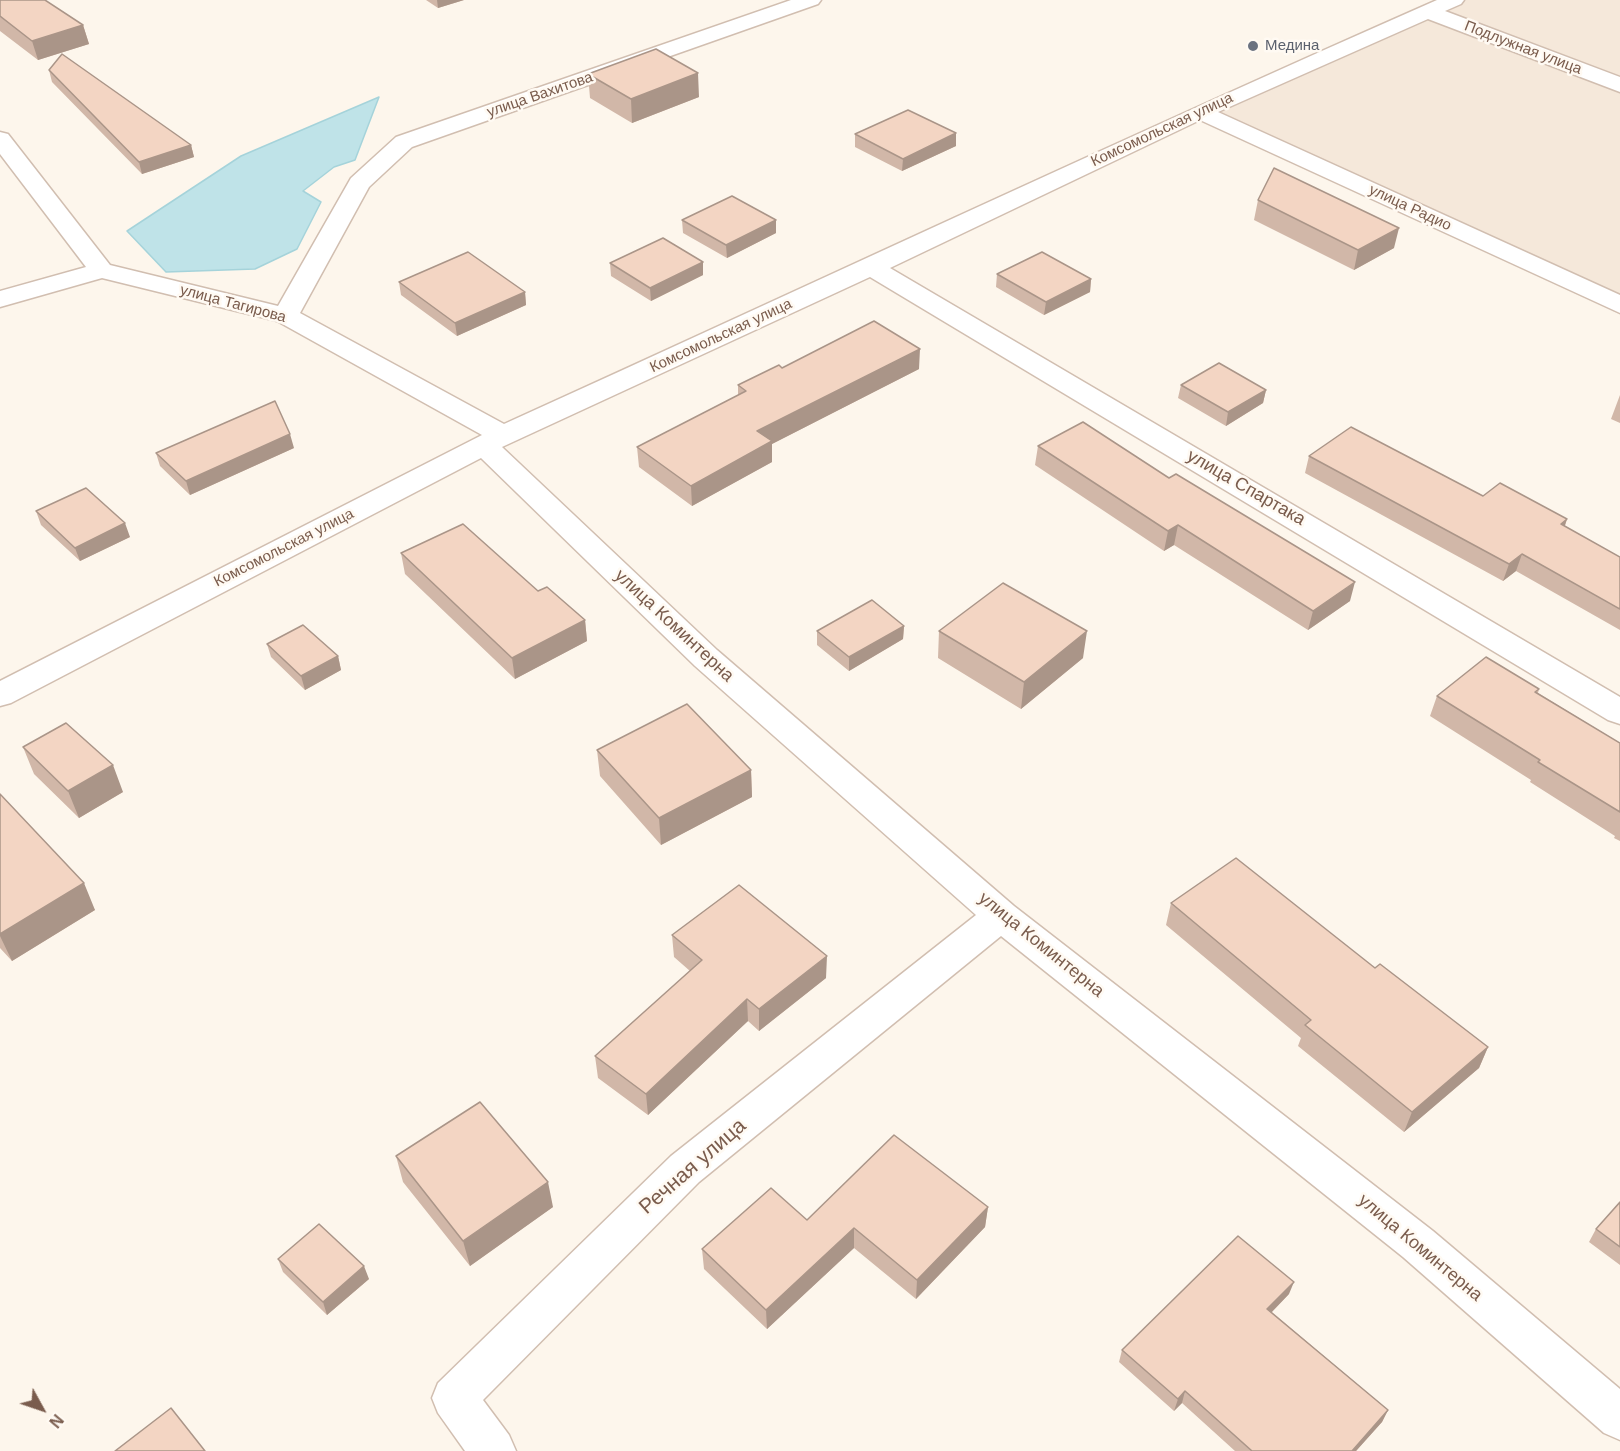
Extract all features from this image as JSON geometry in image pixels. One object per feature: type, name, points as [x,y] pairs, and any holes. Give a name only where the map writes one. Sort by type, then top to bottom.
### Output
[{"type":"street","name":"улица Вахитова","points":[[286,316],[359,183],[404,142],[811,0]]},
{"type":"street","name":"Комсомольская улица","points":[[0,695],[494,440],[871,267],[1200,112],[1454,0]]},
{"type":"street","name":"Подлужная улица","points":[[1426,12],[1620,86]]},
{"type":"street","name":"улица Радио","points":[[1200,112],[1620,305]]},
{"type":"street","points":[[0,139],[101,270],[0,299]]},
{"type":"street","name":"улица Спартака","points":[[871,267],[1620,712]]},
{"type":"street","name":"улица Тагирова","points":[[101,270],[286,316],[494,440]]},
{"type":"street","name":"улица Коминтерна","points":[[494,440],[706,658],[1001,915],[1418,1244],[1620,1418]]},
{"type":"street","name":"Речная улица","points":[[492,1451],[454,1398],[685,1169],[1001,915]]},
{"type":"shaded area","points":[[1454,0],[1620,0],[1620,298],[1200,112]]},
{"type":"water","points":[[379,97],[355,160],[334,167],[303,191],[321,202],[297,249],[255,269],[166,272],[127,231],[241,156]]},
{"type":"building","points":[[0,0],[45,0],[83,25],[32,41],[0,16]]},
{"type":"building","points":[[656,49],[698,73],[631,99],[588,74]]},
{"type":"building","points":[[62,54],[191,145],[139,162],[49,70]]},
{"type":"building","points":[[908,110],[956,133],[903,159],[855,134]]},
{"type":"building","points":[[1274,168],[1399,228],[1358,250],[1258,200]]},
{"type":"building","points":[[732,196],[776,220],[726,245],[682,220]]},
{"type":"building","points":[[663,238],[703,262],[650,288],[610,263]]},
{"type":"building","points":[[468,252],[525,292],[455,323],[399,282]]},
{"type":"building","points":[[1042,252],[1091,279],[1046,302],[997,274]]},
{"type":"building","points":[[874,321],[920,349],[757,431],[772,441],[691,486],[637,447],[746,391],[738,385],[779,365],[782,368]]},
{"type":"building","points":[[1219,363],[1266,390],[1228,412],[1181,385]]},
{"type":"building","points":[[275,401],[290,434],[186,481],[156,453]]},
{"type":"building","points":[[1083,422],[1169,478],[1176,474],[1355,582],[1313,611],[1178,525],[1168,531],[1038,446]]},
{"type":"building","points":[[1351,427],[1483,496],[1500,483],[1567,519],[1561,524],[1620,557],[1620,609],[1522,554],[1509,564],[1309,456]]},
{"type":"building","points":[[86,488],[125,523],[75,548],[36,511]]},
{"type":"building","points":[[463,524],[538,591],[547,587],[585,620],[512,658],[401,553]]},
{"type":"building","points":[[1003,583],[1087,631],[1024,682],[939,631]]},
{"type":"building","points":[[872,600],[904,626],[849,657],[817,631]]},
{"type":"building","points":[[303,625],[338,656],[301,676],[267,644]]},
{"type":"building","points":[[1486,657],[1539,689],[1535,692],[1620,743],[1620,812],[1437,696]]},
{"type":"building","points":[[687,704],[751,770],[659,818],[597,750]]},
{"type":"building","points":[[66,723],[113,765],[68,791],[23,747]]},
{"type":"building","points":[[0,794],[84,883],[0,934]]},
{"type":"building","points":[[1236,858],[1375,968],[1380,964],[1488,1047],[1412,1112],[1305,1025],[1311,1020],[1171,903]]},
{"type":"building","points":[[739,885],[827,956],[759,1009],[747,999],[646,1094],[595,1056],[702,960],[672,935]]},
{"type":"building","points":[[480,1102],[548,1182],[463,1241],[396,1156]]},
{"type":"building","points":[[894,1135],[988,1207],[917,1280],[854,1228],[766,1310],[702,1249],[771,1188],[807,1220]]},
{"type":"building","points":[[1620,1202],[1620,1247],[1596,1229]]},
{"type":"building","points":[[319,1224],[364,1266],[323,1302],[278,1259]]},
{"type":"building","points":[[1238,1236],[1294,1282],[1267,1309],[1388,1410],[1352,1451],[1252,1451],[1185,1391],[1178,1399],[1122,1350]]},
{"type":"building","points":[[171,1408],[205,1451],[115,1451]]},
{"type":"place","name":"Медина","points":[[1253,46]]}]
